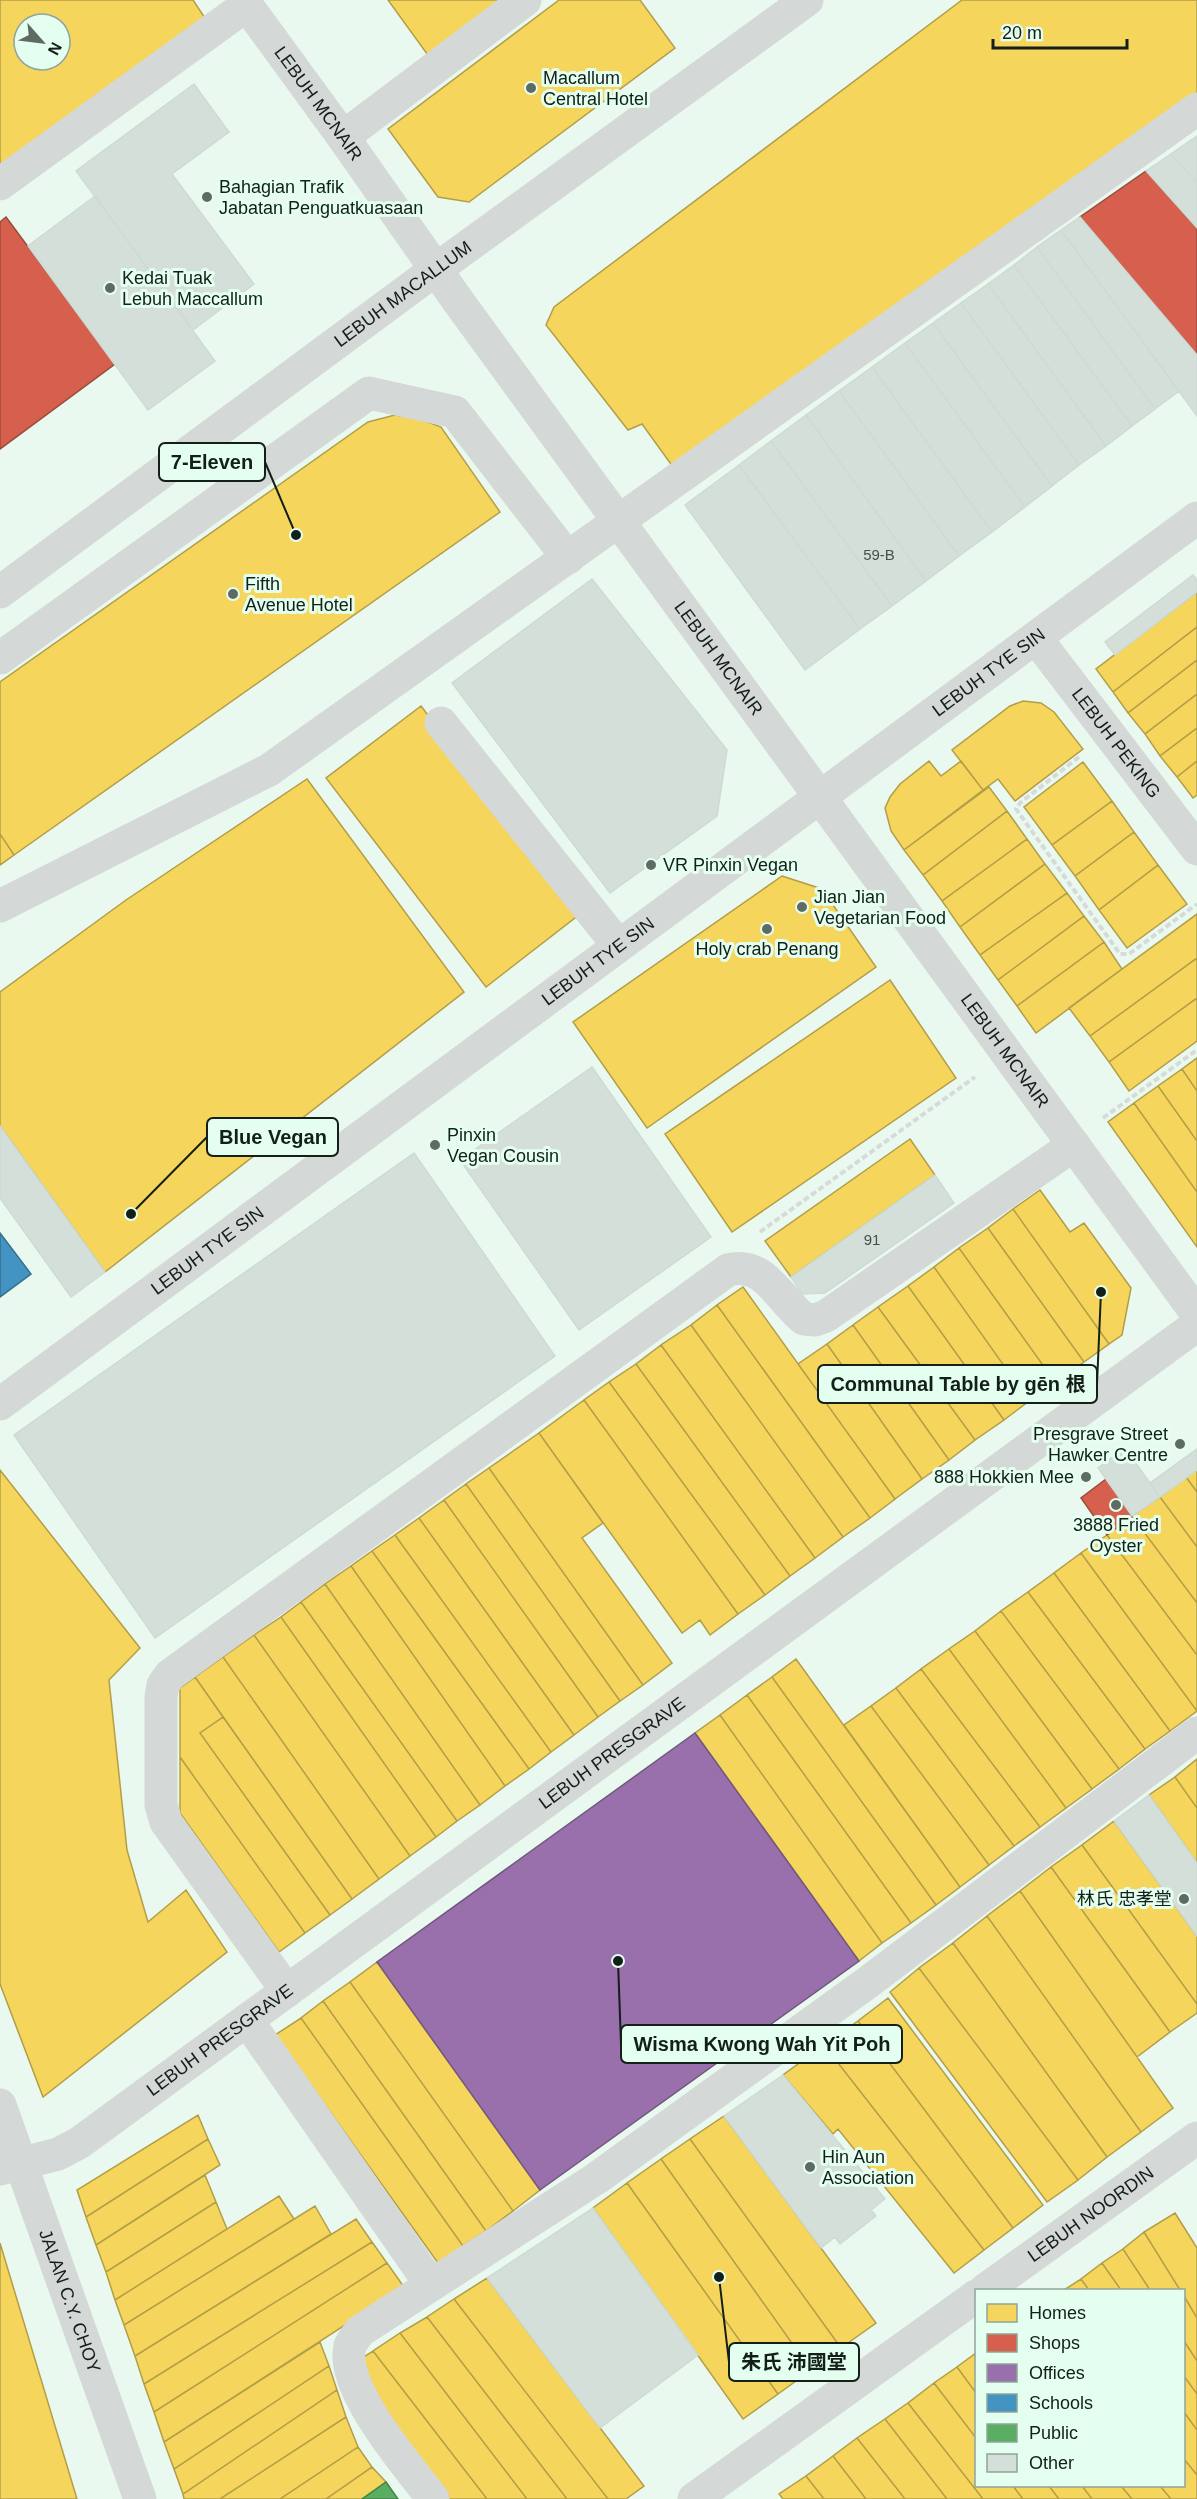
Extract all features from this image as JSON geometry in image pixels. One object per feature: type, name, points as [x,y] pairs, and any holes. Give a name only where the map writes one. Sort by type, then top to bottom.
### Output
[{"type":"street","points":[[343,137],[525,0]]},
{"type":"street","name":"LEBUH MACALLUM","points":[[0,592],[435,270],[807,0]]},
{"type":"street","points":[[0,184],[245,3]]},
{"type":"street","name":"LEBUH MCNAIR","points":[[245,3],[343,137],[435,270],[1197,1314]]},
{"type":"street","points":[[0,906],[269,770],[1197,109]]},
{"type":"street","points":[[0,658],[369,393],[455,412],[568,558]]},
{"type":"street","name":"LEBUH TYE SIN","points":[[0,1404],[1197,518]]},
{"type":"street","name":"LEBUH PEKING","points":[[1036,638],[1197,849]]},
{"type":"street","points":[[441,723],[618,945]]},
{"type":"street","points":[[287,1990],[166,1822],[161,1805],[163,1685],[170,1675],[728,1270],[740,1266],[750,1268],[760,1274],[804,1319],[815,1320],[826,1316],[1072,1143]]},
{"type":"street","name":"LEBUH PRESGRAVE","points":[[10,2167],[58,2154],[79,2143],[1197,1325]]},
{"type":"street","points":[[433,2499],[384,2435],[368,2410],[350,2367],[350,2345],[360,2331],[597,2178],[867,1983],[1197,1733]]},
{"type":"street","points":[[247,2020],[431,2285]]},
{"type":"street","name":"JALAN C.Y. CHOY","points":[[0,2104],[10,2167],[140,2499]]},
{"type":"street","name":"LEBUH NOORDIN","points":[[986,2289],[1197,2138]]},
{"type":"street","points":[[694,2499],[975,2297]]},
{"type":"path","points":[[1109,734],[1020,803],[1016,809],[1120,954],[1129,954],[1197,904]]},
{"type":"path","points":[[1072,1143],[1197,1050]]},
{"type":"path","points":[[740,1266],[756,1234],[1008,1054]]},
{"type":"building: Homes","points":[[0,0],[193,0],[207,21],[0,173]]},
{"type":"building: Homes","points":[[388,0],[504,0],[430,58]]},
{"type":"building: Homes","name":"Macallum Central Hotel","points":[[559,0],[640,0],[675,48],[469,202],[438,197],[388,129]]},
{"type":"building: Homes","points":[[962,0],[1197,0],[1197,95],[673,467],[642,424],[628,430],[546,325],[554,307]]},
{"type":"building: Homes","points":[[395,415],[420,419],[441,427],[500,512],[14,855],[0,834],[0,682],[368,422]]},
{"type":"building: Homes","points":[[1197,592],[1197,627],[1113,692],[1096,669]]},
{"type":"building: Homes","points":[[1197,627],[1197,660],[1128,713],[1113,692]]},
{"type":"building: Homes","points":[[1197,660],[1197,694],[1145,734],[1128,713]]},
{"type":"building: Homes","points":[[1197,694],[1197,728],[1160,756],[1145,734]]},
{"type":"building: Homes","points":[[1023,701],[1041,703],[1054,712],[1083,749],[1015,801],[998,779],[983,790],[952,750],[1010,706]]},
{"type":"building: Homes","points":[[421,706],[580,914],[486,987],[326,778]]},
{"type":"building: Homes","points":[[1197,728],[1197,761],[1177,777],[1160,756]]},
{"type":"building: Homes","points":[[929,761],[941,776],[961,761],[983,790],[904,850],[891,831],[885,808],[900,784]]},
{"type":"building: Homes","points":[[1197,761],[1197,795],[1193,798],[1177,777]]},
{"type":"building: Homes","points":[[1083,762],[1112,801],[1052,845],[1024,807]]},
{"type":"building: Homes","points":[[307,779],[464,992],[105,1272],[0,1126],[0,992],[126,900]]},
{"type":"building: Homes","points":[[989,787],[1007,811],[923,875],[904,850]]},
{"type":"building: Homes","points":[[1112,801],[1134,832],[1075,876],[1052,845]]},
{"type":"building: Homes","points":[[1007,811],[1027,839],[942,901],[923,875]]},
{"type":"building: Homes","points":[[1134,832],[1158,865],[1099,910],[1075,876]]},
{"type":"building: Homes","points":[[0,834],[14,855],[0,865]]},
{"type":"building: Homes","points":[[1027,839],[1045,864],[960,927],[942,901]]},
{"type":"building: Homes","points":[[1045,864],[1067,893],[980,955],[960,927]]},
{"type":"building: Homes","points":[[1158,865],[1187,904],[1127,948],[1099,910]]},
{"type":"building: Homes","points":[[782,876],[822,889],[876,967],[647,1128],[573,1022]]},
{"type":"building: Homes","points":[[1067,893],[1084,916],[998,980],[980,955]]},
{"type":"building: Homes","points":[[1197,914],[1197,958],[1090,1036],[1069,1008]]},
{"type":"building: Homes","points":[[1084,916],[1104,942],[1017,1006],[998,980]]},
{"type":"building: Homes","points":[[1104,942],[1122,969],[1036,1033],[1017,1006]]},
{"type":"building: Homes","points":[[1197,958],[1197,998],[1109,1062],[1090,1036]]},
{"type":"building: Homes","points":[[890,980],[956,1078],[732,1232],[665,1134]]},
{"type":"building: Homes","points":[[1197,998],[1197,1041],[1129,1091],[1109,1062]]},
{"type":"building: Homes","points":[[1197,1058],[1197,1091],[1182,1069]]},
{"type":"building: Homes","points":[[1182,1069],[1197,1091],[1197,1141],[1158,1086]]},
{"type":"building: Homes","points":[[1158,1086],[1197,1141],[1197,1192],[1134,1103]]},
{"type":"building: Homes","points":[[1134,1103],[1197,1192],[1197,1247],[1108,1122]]},
{"type":"building: Homes","points":[[910,1139],[935,1175],[791,1277],[765,1241]]},
{"type":"building: Homes","points":[[1040,1190],[1070,1232],[1084,1223],[1131,1288],[1122,1335],[1109,1344],[1013,1209]]},
{"type":"building: Homes","points":[[1013,1209],[1109,1344],[1084,1362],[988,1228]]},
{"type":"building: Homes","points":[[988,1228],[1084,1362],[1055,1382],[959,1248]]},
{"type":"building: Homes","points":[[959,1248],[1055,1382],[1029,1401],[934,1267]]},
{"type":"building: Homes","points":[[934,1267],[1029,1401],[1004,1420],[908,1286]]},
{"type":"building: Homes","points":[[908,1286],[1004,1420],[975,1440],[878,1307]]},
{"type":"building: Homes","points":[[743,1287],[895,1499],[870,1518],[717,1305]]},
{"type":"building: Homes","points":[[717,1305],[870,1518],[843,1537],[691,1325]]},
{"type":"building: Homes","points":[[878,1307],[975,1440],[949,1460],[853,1325]]},
{"type":"building: Homes","points":[[691,1325],[843,1537],[815,1558],[661,1345]]},
{"type":"building: Homes","points":[[853,1325],[949,1460],[922,1479],[827,1344]]},
{"type":"building: Homes","points":[[827,1344],[922,1479],[895,1499],[798,1364]]},
{"type":"building: Homes","points":[[661,1345],[815,1558],[790,1576],[636,1364]]},
{"type":"building: Homes","points":[[636,1364],[790,1576],[765,1595],[609,1382]]},
{"type":"building: Homes","points":[[609,1382],[765,1595],[738,1614],[584,1400]]},
{"type":"building: Homes","points":[[584,1400],[738,1614],[710,1635],[700,1620],[682,1633],[539,1433]]},
{"type":"building: Homes","points":[[539,1433],[603,1523],[582,1538],[672,1663],[643,1685],[489,1468]]},
{"type":"building: Homes","points":[[489,1468],[643,1685],[620,1701],[466,1484]]},
{"type":"building: Homes","points":[[1197,1469],[1197,1492],[1186,1477]]},
{"type":"building: Homes","points":[[0,1470],[140,1648],[109,1680],[127,1850],[148,1922],[186,1890],[227,1952],[43,2097],[0,1984]]},
{"type":"building: Homes","points":[[1186,1477],[1197,1492],[1197,1547],[1160,1497]]},
{"type":"building: Homes","points":[[466,1484],[620,1701],[598,1717],[444,1500]]},
{"type":"building: Homes","points":[[1160,1497],[1197,1547],[1197,1603],[1132,1516]]},
{"type":"building: Homes","points":[[444,1500],[598,1717],[574,1735],[419,1518]]},
{"type":"building: Homes","points":[[1132,1516],[1197,1603],[1197,1655],[1107,1535]]},
{"type":"building: Homes","points":[[419,1518],[574,1735],[551,1752],[395,1535]]},
{"type":"building: Homes","points":[[395,1535],[551,1752],[529,1769],[372,1551]]},
{"type":"building: Homes","points":[[1107,1535],[1197,1655],[1197,1711],[1081,1553]]},
{"type":"building: Homes","points":[[372,1551],[529,1769],[505,1786],[351,1566]]},
{"type":"building: Homes","points":[[1081,1553],[1197,1711],[1170,1731],[1054,1573]]},
{"type":"building: Homes","points":[[351,1566],[505,1786],[480,1805],[325,1584]]},
{"type":"building: Homes","points":[[1054,1573],[1170,1731],[1145,1749],[1028,1592]]},
{"type":"building: Homes","points":[[325,1584],[480,1805],[457,1821],[301,1602]]},
{"type":"building: Homes","points":[[1028,1592],[1145,1749],[1119,1769],[1001,1611]]},
{"type":"building: Homes","points":[[301,1602],[457,1821],[436,1837],[281,1617]]},
{"type":"building: Homes","points":[[1001,1611],[1119,1769],[1092,1789],[975,1631]]},
{"type":"building: Homes","points":[[281,1617],[436,1837],[410,1856],[254,1635]]},
{"type":"building: Homes","points":[[975,1631],[1092,1789],[1066,1808],[949,1649]]},
{"type":"building: Homes","points":[[254,1635],[410,1856],[379,1879],[223,1657]]},
{"type":"building: Homes","points":[[949,1649],[1066,1808],[1040,1827],[921,1669]]},
{"type":"building: Homes","points":[[223,1657],[379,1879],[352,1899],[195,1677]]},
{"type":"building: Homes","points":[[796,1659],[960,1887],[936,1905],[772,1677]]},
{"type":"building: Homes","points":[[921,1669],[1040,1827],[1014,1846],[896,1688]]},
{"type":"building: Homes","points":[[195,1677],[223,1717],[200,1733],[330,1915],[305,1933],[180,1757],[180,1688]]},
{"type":"building: Homes","points":[[772,1677],[936,1905],[911,1923],[747,1695]]},
{"type":"building: Homes","points":[[896,1688],[1014,1846],[989,1865],[871,1706]]},
{"type":"building: Homes","points":[[747,1695],[911,1923],[882,1943],[720,1715]]},
{"type":"building: Homes","points":[[871,1706],[989,1865],[960,1887],[844,1725]]},
{"type":"building: Homes","points":[[720,1715],[882,1943],[859,1961],[695,1733]]},
{"type":"building: Homes","points":[[223,1717],[352,1899],[330,1915],[200,1733]]},
{"type":"building: Homes","points":[[180,1757],[305,1933],[279,1952],[180,1813]]},
{"type":"building: Homes","points":[[1197,1759],[1197,1808],[1175,1777]]},
{"type":"building: Homes","points":[[1175,1777],[1197,1808],[1197,1863],[1149,1795]]},
{"type":"building: Homes","points":[[1114,1821],[1197,1936],[1197,2004],[1082,1845]]},
{"type":"building: Homes","points":[[1082,1845],[1197,2004],[1197,2013],[1170,2032],[1051,1867]]},
{"type":"building: Homes","points":[[1051,1867],[1170,2032],[1137,2057],[1020,1891]]},
{"type":"building: Homes","points":[[1020,1891],[1173,2108],[1141,2132],[987,1916]]},
{"type":"building: Homes","points":[[987,1916],[1141,2132],[1107,2157],[953,1943]]},
{"type":"building: Homes","points":[[953,1943],[1107,2157],[1078,2180],[919,1968]]},
{"type":"building: Homes","points":[[377,1962],[540,2190],[513,2211],[350,1982]]},
{"type":"building: Homes","points":[[919,1968],[1078,2180],[1047,2202],[890,1992]]},
{"type":"building: Homes","points":[[350,1982],[513,2211],[486,2231],[323,2001]]},
{"type":"building: Homes","points":[[888,1998],[1043,2205],[1013,2228],[858,2021]]},
{"type":"building: Homes","points":[[323,2001],[486,2231],[463,2246],[301,2018]]},
{"type":"building: Homes","points":[[301,2018],[463,2246],[438,2263],[275,2035]]},
{"type":"building: Homes","points":[[858,2021],[1013,2228],[984,2250],[824,2045]]},
{"type":"building: Homes","points":[[824,2045],[984,2250],[954,2273],[838,2129],[833,2134],[783,2075]]},
{"type":"building: Homes","points":[[198,2115],[208,2139],[86,2217],[77,2190]]},
{"type":"building: Homes","points":[[724,2116],[876,2323],[841,2348],[690,2139]]},
{"type":"building: Homes","points":[[208,2139],[220,2165],[96,2245],[86,2217]]},
{"type":"building: Homes","points":[[690,2139],[841,2348],[811,2370],[661,2159]]},
{"type":"building: Homes","points":[[661,2159],[811,2370],[778,2394],[627,2183]]},
{"type":"building: Homes","points":[[205,2175],[216,2202],[106,2272],[96,2245]]},
{"type":"building: Homes","points":[[627,2183],[778,2394],[743,2419],[593,2208]]},
{"type":"building: Homes","points":[[279,2196],[294,2219],[124,2325],[115,2300]]},
{"type":"building: Homes","points":[[216,2202],[227,2229],[115,2300],[106,2272]]},
{"type":"building: Homes","points":[[315,2206],[331,2234],[135,2356],[124,2325]]},
{"type":"building: Homes","points":[[1175,2213],[1197,2248],[1197,2318],[1185,2298],[1185,2289],[1179,2289],[1144,2232]]},
{"type":"building: Homes","points":[[356,2219],[372,2242],[144,2384],[135,2356]]},
{"type":"building: Homes","points":[[1144,2232],[1179,2289],[1149,2289],[1123,2249]]},
{"type":"building: Homes","points":[[372,2242],[387,2263],[154,2412],[144,2384]]},
{"type":"building: Homes","points":[[0,2243],[77,2499],[0,2499]]},
{"type":"building: Homes","points":[[1123,2249],[1149,2289],[1120,2289],[1102,2263]]},
{"type":"building: Homes","points":[[387,2263],[404,2287],[164,2442],[154,2412]]},
{"type":"building: Homes","points":[[1102,2263],[1120,2289],[1088,2289],[1081,2279]]},
{"type":"building: Homes","points":[[487,2278],[644,2486],[626,2499],[608,2499],[454,2299]]},
{"type":"building: Homes","points":[[1081,2279],[1088,2289],[1066,2289]]},
{"type":"building: Homes","points":[[1185,2298],[1197,2318],[1197,2361],[1185,2343]]},
{"type":"building: Homes","points":[[454,2299],[608,2499],[567,2499],[427,2317]]},
{"type":"building: Homes","points":[[427,2317],[567,2499],[527,2499],[400,2333]]},
{"type":"building: Homes","points":[[400,2333],[527,2499],[487,2499],[373,2351]]},
{"type":"building: Homes","points":[[320,2342],[329,2366],[174,2469],[164,2442]]},
{"type":"building: Homes","points":[[1185,2343],[1197,2361],[1197,2394],[1185,2377]]},
{"type":"building: Homes","points":[[373,2351],[487,2499],[449,2499],[375,2403],[362,2358]]},
{"type":"building: Homes","points":[[975,2354],[975,2392],[957,2367]]},
{"type":"building: Homes","points":[[329,2366],[337,2390],[183,2494],[174,2469]]},
{"type":"building: Homes","points":[[957,2367],[975,2392],[975,2437],[934,2383]]},
{"type":"building: Homes","points":[[1185,2377],[1197,2394],[1197,2430],[1185,2413]]},
{"type":"building: Homes","points":[[934,2383],[975,2437],[975,2487],[1014,2487],[1023,2499],[983,2499],[908,2403]]},
{"type":"building: Homes","points":[[337,2390],[346,2417],[220,2499],[184,2499],[183,2494]]},
{"type":"building: Homes","points":[[908,2403],[983,2499],[947,2499],[885,2419]]},
{"type":"building: Homes","points":[[1185,2413],[1197,2430],[1197,2475],[1185,2460]]},
{"type":"building: Homes","points":[[346,2417],[358,2447],[280,2499],[220,2499]]},
{"type":"building: Homes","points":[[885,2419],[947,2499],[905,2499],[857,2438]]},
{"type":"building: Homes","points":[[857,2438],[905,2499],[866,2499],[833,2456]]},
{"type":"building: Homes","points":[[358,2447],[372,2467],[326,2499],[280,2499]]},
{"type":"building: Homes","points":[[833,2456],[866,2499],[824,2499],[806,2476]]},
{"type":"building: Homes","points":[[1185,2460],[1197,2475],[1197,2499],[1171,2499],[1161,2487],[1185,2487]]},
{"type":"building: Homes","points":[[372,2467],[386,2482],[362,2499],[326,2499]]},
{"type":"building: Homes","points":[[806,2476],[824,2499],[783,2499],[779,2494]]},
{"type":"building: Homes","points":[[1014,2487],[1050,2487],[1059,2499],[1023,2499]]},
{"type":"building: Homes","points":[[1050,2487],[1083,2487],[1092,2499],[1059,2499]]},
{"type":"building: Homes","points":[[1083,2487],[1122,2487],[1132,2499],[1092,2499]]},
{"type":"building: Homes","points":[[1122,2487],[1161,2487],[1171,2499],[1132,2499]]},
{"type":"building: Shops","points":[[1146,171],[1197,228],[1197,355],[1080,217]]},
{"type":"building: Shops","points":[[6,217],[115,364],[0,449],[0,222]]},
{"type":"building: Shops","points":[[1106,1479],[1132,1516],[1107,1535],[1081,1498]]},
{"type":"building: Offices","points":[[695,1733],[859,1961],[540,2190],[377,1962]]},
{"type":"building: Schools","points":[[0,1233],[31,1274],[0,1297]]},
{"type":"building: Public","points":[[386,2482],[398,2499],[362,2499]]},
{"type":"building: Other","points":[[194,84],[229,132],[172,174],[254,284],[193,330],[76,171]]},
{"type":"building: Other","points":[[1197,136],[1197,183],[1171,154]]},
{"type":"building: Other","points":[[1171,154],[1197,183],[1197,228],[1146,171]]},
{"type":"building: Other","name":"Kedai Tuak Lebuh Maccallum","points":[[95,196],[215,361],[148,410],[28,246]]},
{"type":"building: Other","points":[[1080,217],[1197,355],[1197,416],[1061,230]]},
{"type":"building: Other","points":[[1061,230],[1179,391],[1155,409],[1037,247]]},
{"type":"building: Other","points":[[1037,247],[1155,409],[1132,426],[1014,265]]},
{"type":"building: Other","points":[[1014,265],[1132,426],[1106,446],[988,284]]},
{"type":"building: Other","points":[[988,284],[1106,446],[1079,465],[961,303]]},
{"type":"building: Other","points":[[961,303],[1079,465],[1052,486],[933,323]]},
{"type":"building: Other","points":[[933,323],[1052,486],[1025,507],[905,343]]},
{"type":"building: Other","points":[[905,343],[1025,507],[992,532],[872,367]]},
{"type":"building: Other","points":[[872,367],[992,532],[959,556],[839,391]]},
{"type":"building: Other","points":[[839,391],[959,556],[926,581],[806,415]]},
{"type":"building: Other","points":[[806,415],[926,581],[892,606],[771,441]]},
{"type":"building: Other","points":[[771,441],[892,606],[860,629],[739,465]]},
{"type":"building: Other","points":[[739,465],[860,629],[805,670],[685,505]]},
{"type":"building: Other","points":[[1193,575],[1197,580],[1197,592],[1115,655],[1105,642]]},
{"type":"building: Other","points":[[592,579],[727,750],[717,816],[610,893],[452,683]]},
{"type":"building: Other","points":[[592,1067],[711,1237],[579,1330],[460,1160]]},
{"type":"building: Other","points":[[0,1126],[105,1272],[71,1297],[0,1198]]},
{"type":"building: Other","points":[[414,1153],[555,1356],[155,1638],[14,1435]]},
{"type":"building: Other","points":[[935,1175],[954,1203],[825,1293],[802,1294],[791,1277]]},
{"type":"building: Other","points":[[1125,1448],[1160,1497],[1132,1516],[1098,1468]]},
{"type":"building: Other","points":[[1197,1449],[1197,1470],[1160,1497],[1150,1483]]},
{"type":"building: Other","name":"林氏 忠孝堂","points":[[1149,1795],[1197,1863],[1197,1936],[1114,1821]]},
{"type":"building: Other","name":"Hin Aun Association","points":[[783,2075],[885,2199],[871,2210],[876,2216],[840,2244],[835,2237],[821,2248],[724,2116]]},
{"type":"building: Other","points":[[593,2208],[698,2355],[600,2428],[487,2278]]},
{"type":"place","name":"Macallum Central Hotel","points":[[531,88]]},
{"type":"place","name":"Bahagian Trafik Jabatan Penguatkuasaan","points":[[207,197]]},
{"type":"place","name":"Kedai Tuak Lebuh Maccallum","points":[[110,288]]},
{"type":"place","name":"7-Eleven","points":[[296,535]]},
{"type":"place","name":"Fifth Avenue Hotel","points":[[233,594]]},
{"type":"place","name":"VR Pinxin Vegan","points":[[651,865]]},
{"type":"place","name":"Jian Jian Vegetarian Food","points":[[802,907]]},
{"type":"place","name":"Holy crab Penang","points":[[767,929]]},
{"type":"place","name":"Pinxin Vegan Cousin","points":[[435,1145]]},
{"type":"place","name":"Blue Vegan","points":[[131,1214]]},
{"type":"place","name":"Communal Table by gēn 根","points":[[1101,1292]]},
{"type":"place","name":"Presgrave Street Hawker Centre","points":[[1180,1444]]},
{"type":"place","name":"888 Hokkien Mee","points":[[1086,1477]]},
{"type":"place","name":"3888 Fried Oyster","points":[[1116,1505]]},
{"type":"place","name":"林氏 忠孝堂","points":[[1184,1899]]},
{"type":"place","name":"Wisma Kwong Wah Yit Poh","points":[[618,1961]]},
{"type":"place","name":"Hin Aun Association","points":[[810,2167]]},
{"type":"place","name":"朱氏 沛國堂","points":[[719,2277]]}]
